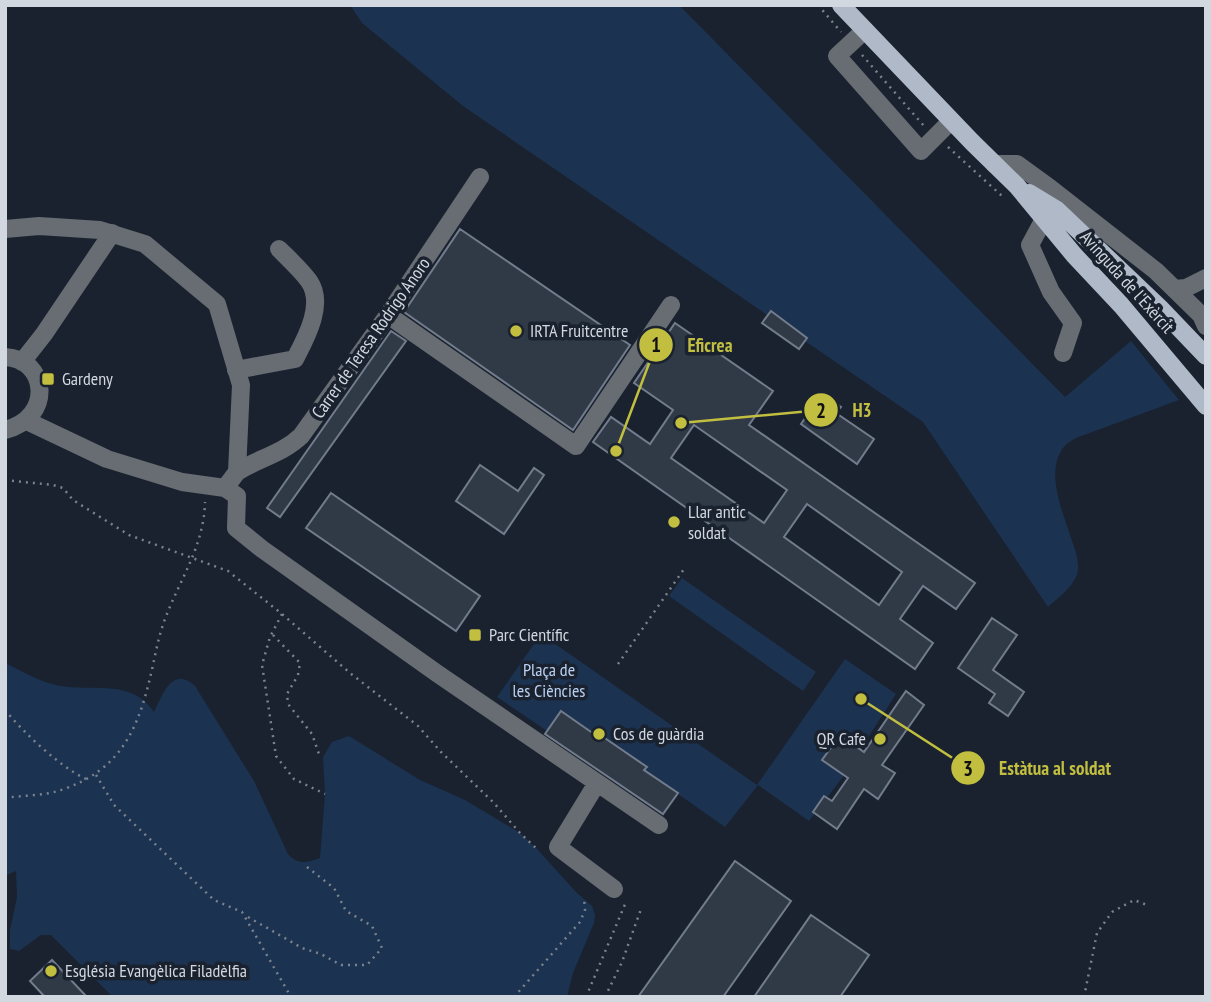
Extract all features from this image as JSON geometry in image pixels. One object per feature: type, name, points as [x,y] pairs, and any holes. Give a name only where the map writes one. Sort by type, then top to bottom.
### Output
[{"type":"main road","name":"Avinguda de l'Exèrcit","points":[[841,5],[994,164],[1010,191],[1044,219],[1206,406]]},
{"type":"main road","name":"Avinguda de l'Exèrcit","points":[[1010,191],[1057,210],[1206,356]]},
{"type":"street","points":[[865,30],[837,56],[921,151],[951,121]]},
{"type":"street","points":[[994,164],[1017,164],[1156,271],[1203,321]]},
{"type":"street","name":"Carrer de Teresa Rodrigo Anoro","points":[[237,472],[276,455],[290,447],[301,436],[388,315],[480,177]]},
{"type":"street","points":[[1044,219],[1030,245],[1051,292],[1073,323],[1063,353]]},
{"type":"street","points":[[5,229],[39,226],[100,230],[145,244],[217,304],[241,385],[237,472],[231,492],[236,528],[438,674],[659,825]]},
{"type":"street","points":[[5,430],[27,422],[39,402],[40,390],[31,369],[13,359],[44,334],[112,233]]},
{"type":"street","points":[[236,370],[295,359],[308,334],[315,303],[311,283],[279,249]]},
{"type":"street","points":[[1174,289],[1186,288],[1206,278]]},
{"type":"street","points":[[1203,321],[1201,296],[1206,288]]},
{"type":"street","points":[[388,315],[576,446],[671,305]]},
{"type":"street","points":[[27,422],[107,459],[182,482],[231,492]]},
{"type":"street","points":[[597,783],[558,847],[620,894]]},
{"type":"path","points":[[818,5],[926,128],[1010,191]]},
{"type":"path","points":[[5,480],[63,488],[74,500],[129,535],[228,571],[418,726],[538,850]]},
{"type":"path","points":[[5,798],[62,790],[96,775],[114,759],[133,733],[165,620],[204,524],[205,485]]},
{"type":"path","points":[[618,664],[684,569]]},
{"type":"path","points":[[282,614],[262,665],[275,756],[294,779],[325,794]]},
{"type":"path","points":[[272,634],[300,663],[298,674],[287,694],[288,704],[308,727],[319,754]]},
{"type":"path","points":[[5,710],[41,747],[75,774],[86,779]]},
{"type":"path","points":[[96,775],[114,805],[215,900],[242,912],[291,997]]},
{"type":"path","points":[[245,916],[302,948],[341,965],[367,965],[382,948],[372,926],[346,911],[334,888],[303,864]]},
{"type":"path","points":[[586,997],[620,894]]},
{"type":"path","points":[[514,997],[580,922],[585,910],[584,898]]},
{"type":"path","points":[[1084,997],[1097,933],[1112,912],[1134,900],[1147,905]]},
{"type":"path","points":[[606,997],[641,909]]},
{"type":"green space","points":[[350,5],[679,5],[1065,397],[1131,341],[1179,400],[1076,438],[1063,448],[1058,458],[1056,481],[1060,505],[1078,562],[1077,575],[1071,586],[1048,607],[923,422],[463,106],[362,23]]},
{"type":"green space","points":[[682,578],[816,672],[803,691],[669,596]]},
{"type":"green space","name":"Plaça de les Ciències","points":[[541,634],[757,785],[845,659],[896,694],[842,778],[809,821],[758,785],[725,827],[644,770],[646,766],[561,711],[547,731],[497,697]]},
{"type":"green space","points":[[5,663],[56,685],[122,690],[145,701],[154,712],[169,685],[180,679],[187,680],[195,686],[254,781],[288,854],[299,861],[320,858],[325,794],[323,757],[332,742],[349,736],[420,780],[465,800],[520,833],[592,906],[594,923],[573,973],[567,997],[113,997],[51,935],[41,935],[19,951],[10,949],[10,930],[17,897],[16,871],[5,876]]},
{"type":"building","name":"IRTA Fruitcentre","points":[[460,229],[630,345],[573,430],[404,312]]},
{"type":"building","points":[[771,311],[807,338],[799,349],[762,323]]},
{"type":"building","points":[[675,323],[773,391],[749,425],[975,583],[956,609],[923,586],[900,619],[933,643],[915,669],[593,442],[611,417],[650,444],[673,410],[634,383]],"holes":[[[694,425],[787,490],[764,523],[671,458]],[[807,504],[902,572],[879,605],[784,537]]]},
{"type":"building","points":[[391,331],[406,341],[280,517],[267,508]]},
{"type":"building","points":[[822,394],[841,407],[836,413],[874,439],[857,464],[801,424]]},
{"type":"building","points":[[480,465],[518,491],[534,468],[544,475],[504,534],[456,501]]},
{"type":"building","points":[[331,493],[480,596],[456,631],[306,528]]},
{"type":"building","points":[[992,618],[1017,635],[993,670],[1024,692],[1008,716],[989,703],[995,694],[958,668]]},
{"type":"building","points":[[906,691],[924,705],[882,765],[895,773],[878,799],[864,789],[837,829],[813,812],[824,796],[832,801],[848,778],[822,760],[840,735],[864,752]]},
{"type":"building","points":[[561,711],[647,767],[644,770],[678,793],[663,814],[545,734]]},
{"type":"building","points":[[735,861],[791,901],[723,997],[638,997]]},
{"type":"building","points":[[811,915],[869,955],[840,997],[754,997]]},
{"type":"building","name":"Església Evangèlica Filadèlfia","points":[[52,960],[87,997],[45,997],[30,981]]},
{"type":"place","name":"IRTA Fruitcentre","points":[[516,331]]},
{"type":"place","name":"Gardeny","points":[[48,379]]},
{"type":"place","name":"H3","points":[[681,423]]},
{"type":"place","name":"Eficrea","points":[[616,451]]},
{"type":"place","name":"Llar antic soldat","points":[[674,522]]},
{"type":"place","name":"Parc Científic","points":[[475,635]]},
{"type":"place","name":"Estàtua al soldat","points":[[861,699]]},
{"type":"place","name":"Cos de guàrdia","points":[[599,734]]},
{"type":"place","name":"QR Cafe","points":[[880,739]]},
{"type":"place","name":"Església Evangèlica Filadèlfia","points":[[51,971]]}]
